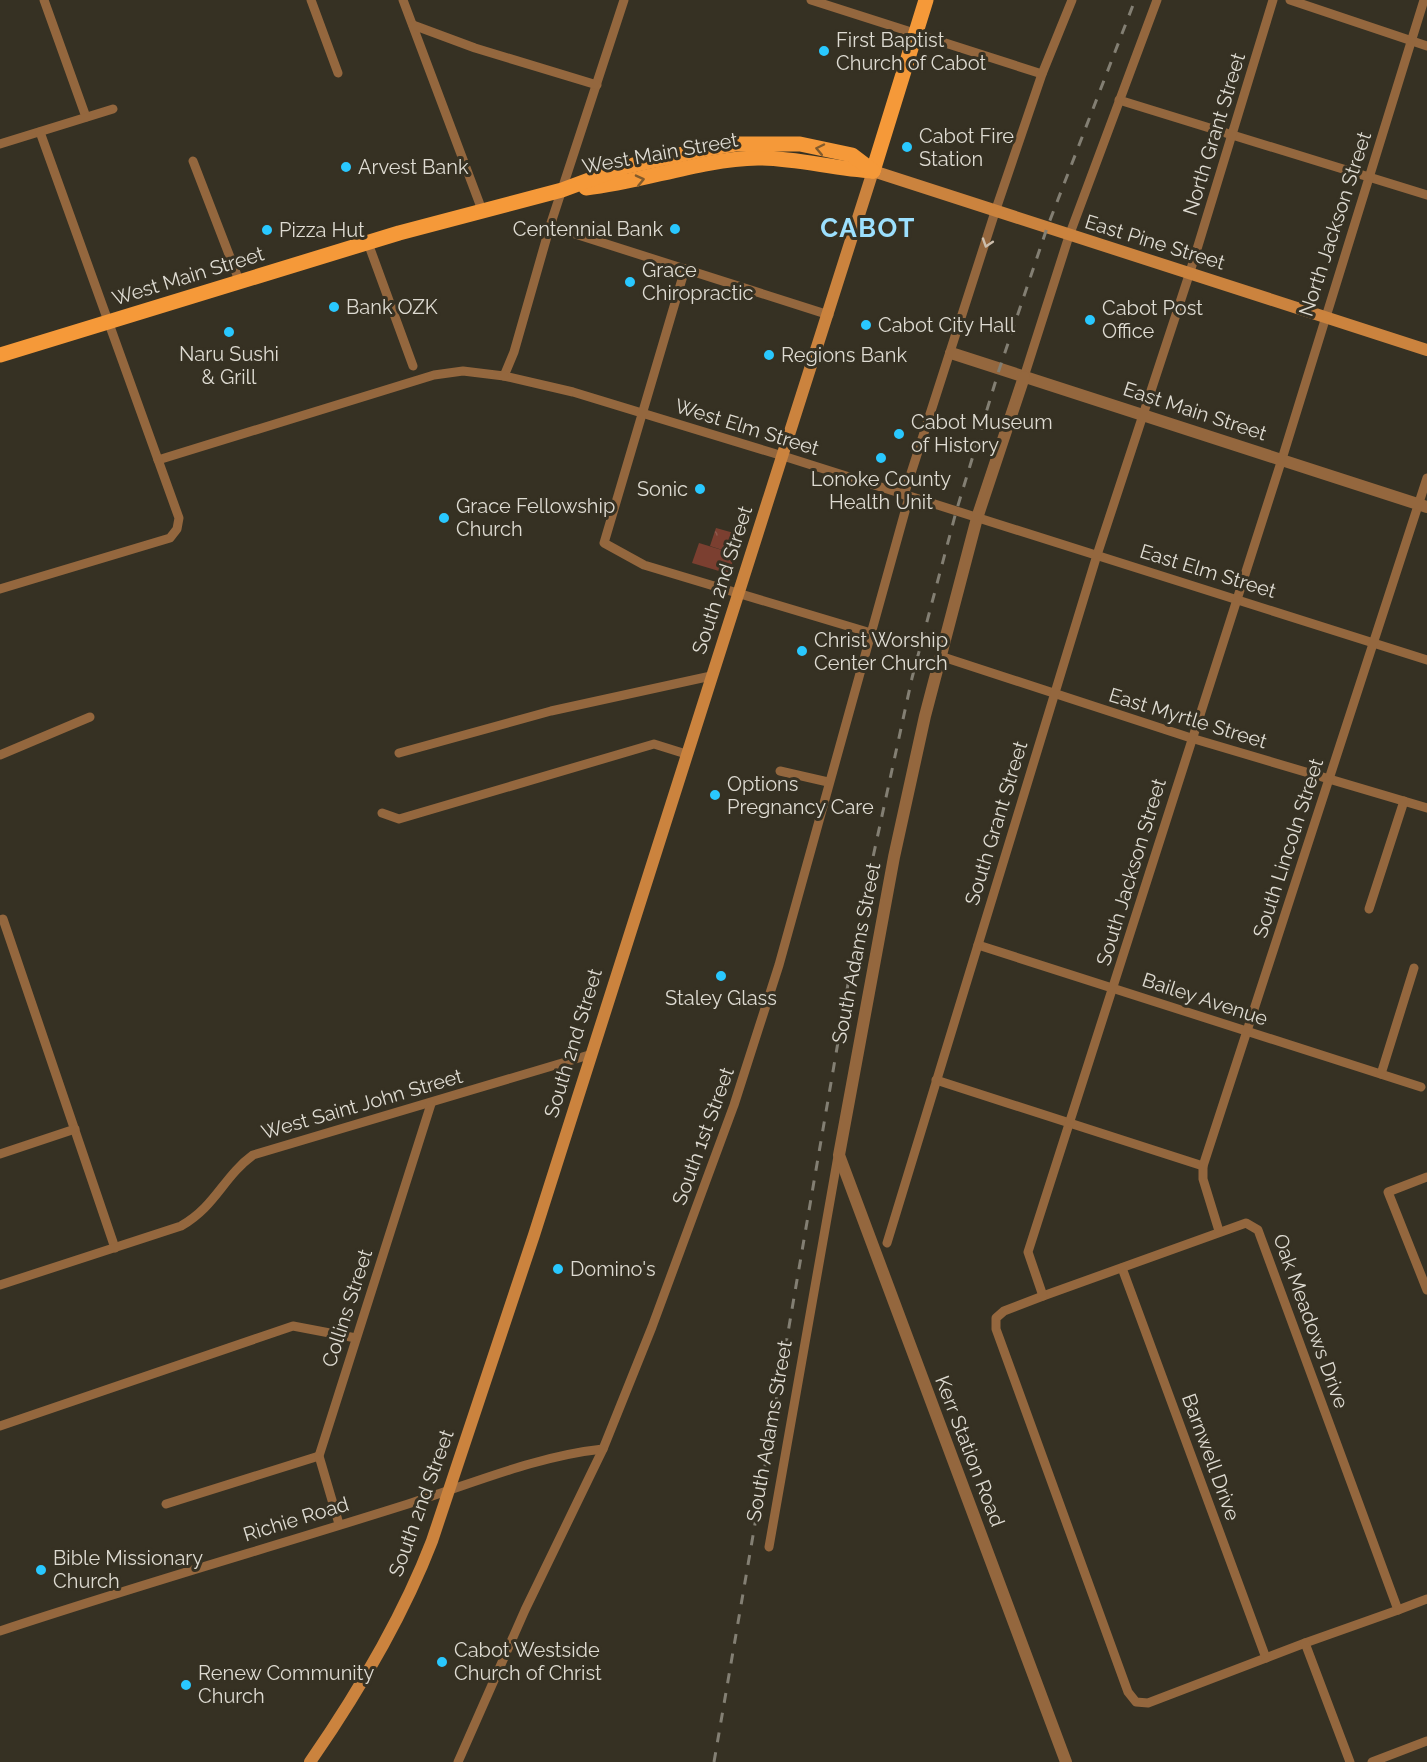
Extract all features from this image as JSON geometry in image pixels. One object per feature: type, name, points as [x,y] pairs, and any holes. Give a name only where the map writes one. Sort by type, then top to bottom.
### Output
[{"type":"main road","points":[[873,171],[926,0]]},
{"type":"main road","name":"West Main Street","points":[[0,355],[368,243],[562,190],[622,184],[714,163],[758,158],[804,160],[851,170],[873,171]]},
{"type":"main road","name":"East Pine Street","points":[[873,171],[1069,237],[1190,272],[1427,350]]},
{"type":"main road","name":"South 2nd Street","points":[[310,1762],[351,1700],[420,1571],[450,1490],[829,315],[873,171]]},
{"type":"street","points":[[44,0],[86,117]]},
{"type":"street","points":[[311,0],[338,73]]},
{"type":"street","points":[[404,0],[482,210]]},
{"type":"street","points":[[504,376],[624,0]]},
{"type":"street","points":[[811,0],[1042,74]]},
{"type":"street","name":"South 1st Street","points":[[458,1762],[525,1610],[603,1449],[652,1327],[756,1041],[871,633],[906,496],[995,212],[1042,74],[1072,0]]},
{"type":"street","points":[[1024,377],[1069,237],[1157,0]]},
{"type":"street","name":"North Grant Street","points":[[1142,414],[1190,272],[1273,0]]},
{"type":"street","points":[[1290,0],[1427,46]]},
{"type":"street","name":"North Jackson Street","points":[[1282,459],[1324,317],[1424,0]]},
{"type":"street","points":[[413,25],[475,48],[597,85]]},
{"type":"street","points":[[1119,100],[1427,195]]},
{"type":"street","points":[[0,144],[113,109]]},
{"type":"street","points":[[0,589],[170,538],[177,529],[179,518],[40,132]]},
{"type":"street","points":[[193,161],[240,283]]},
{"type":"street","points":[[550,226],[829,315]]},
{"type":"street","points":[[368,243],[413,366]]},
{"type":"street","points":[[685,269],[604,543],[644,565],[871,633]]},
{"type":"street","name":"East Main Street","points":[[951,353],[1423,506]]},
{"type":"street","name":"West Elm Street","points":[[158,460],[434,375],[463,371],[504,376],[573,392],[977,518]]},
{"type":"street","name":"South Adams Street","points":[[768,1546],[894,857],[940,656],[977,518],[1024,377]]},
{"type":"street","name":"South Grant Street","points":[[887,1243],[1142,414]]},
{"type":"street","name":"South Jackson Street","points":[[1043,1296],[1028,1252],[1282,459]]},
{"type":"street","name":"South Lincoln Street","points":[[1219,1231],[1203,1179],[1203,1166],[1374,645],[1423,506],[1427,478]]},
{"type":"street","name":"East Elm Street","points":[[977,518],[1237,598],[1374,645],[1427,660]]},
{"type":"street","name":"East Myrtle Street","points":[[940,656],[1191,738],[1427,808]]},
{"type":"street","points":[[399,753],[551,711],[711,676]]},
{"type":"street","points":[[0,755],[90,717]]},
{"type":"street","points":[[382,813],[399,819],[654,744],[686,754]]},
{"type":"street","points":[[780,771],[828,782]]},
{"type":"street","points":[[1369,909],[1404,801]]},
{"type":"street","points":[[0,920],[3,919],[115,1248]]},
{"type":"street","name":"Bailey Avenue","points":[[978,945],[1421,1087]]},
{"type":"street","points":[[1381,1074],[1414,968]]},
{"type":"street","name":"West Saint John Street","points":[[0,1285],[181,1226],[200,1215],[240,1165],[253,1155],[431,1104],[589,1055]]},
{"type":"street","points":[[936,1080],[1203,1166]]},
{"type":"street","name":"Collins Street","points":[[319,1456],[431,1104]]},
{"type":"street","points":[[0,1154],[75,1129]]},
{"type":"street","name":"Kerr Station Road","points":[[839,1155],[1066,1762]]},
{"type":"street","points":[[1427,1177],[1388,1192],[1427,1290]]},
{"type":"street","name":"Oak Meadows Drive","points":[[1246,1223],[1258,1230],[1398,1610],[1148,1703],[1136,1702],[1128,1692],[996,1329],[996,1318],[1004,1311],[1043,1296],[1219,1231],[1246,1223]]},
{"type":"street","name":"Barnwell Drive","points":[[1122,1268],[1266,1658]]},
{"type":"street","points":[[0,1426],[293,1326],[356,1338]]},
{"type":"street","name":"Richie Road","points":[[0,1631],[552,1456],[603,1449]]},
{"type":"street","points":[[166,1504],[319,1456],[339,1524]]},
{"type":"street","points":[[1398,1610],[1427,1599]]},
{"type":"street","points":[[1305,1643],[1350,1762]]},
{"type":"street","points":[[1372,1762],[1427,1741]]},
{"type":"green space","points":[[716,528],[741,535],[735,554],[710,546]]},
{"type":"green space","points":[[699,543],[735,554],[729,574],[692,563]]},
{"type":"railway","points":[[714,1762],[858,926],[912,678],[956,512],[999,370],[1047,228],[1135,0]]},
{"type":"place","name":"First Baptist Church of Cabot","points":[[824,51]]},
{"type":"place","name":"Cabot Fire Station","points":[[907,147]]},
{"type":"place","name":"Arvest Bank","points":[[346,167]]},
{"type":"place","name":"Centennial Bank","points":[[675,229]]},
{"type":"place","name":"Pizza Hut","points":[[267,230]]},
{"type":"place","name":"Grace Chiropractic","points":[[630,282]]},
{"type":"place","name":"Bank OZK","points":[[334,307]]},
{"type":"place","name":"Cabot Post Office","points":[[1090,320]]},
{"type":"place","name":"Cabot City Hall","points":[[866,325]]},
{"type":"place","name":"Naru Sushi & Grill","points":[[229,332]]},
{"type":"place","name":"Regions Bank","points":[[769,355]]},
{"type":"place","name":"Cabot Museum of History","points":[[899,434]]},
{"type":"place","name":"Lonoke County Health Unit","points":[[881,458]]},
{"type":"place","name":"Sonic","points":[[700,489]]},
{"type":"place","name":"Grace Fellowship Church","points":[[444,518]]},
{"type":"place","name":"Christ Worship Center Church","points":[[802,651]]},
{"type":"place","name":"Options Pregnancy Care","points":[[715,795]]},
{"type":"place","name":"Staley Glass","points":[[721,976]]},
{"type":"place","name":"Domino's","points":[[558,1269]]},
{"type":"place","name":"Bible Missionary Church","points":[[41,1570]]},
{"type":"place","name":"Cabot Westside Church of Christ","points":[[442,1662]]},
{"type":"place","name":"Renew Community Church","points":[[186,1685]]},
{"type":"district","name":"CABOT","points":[[868,228]]}]
